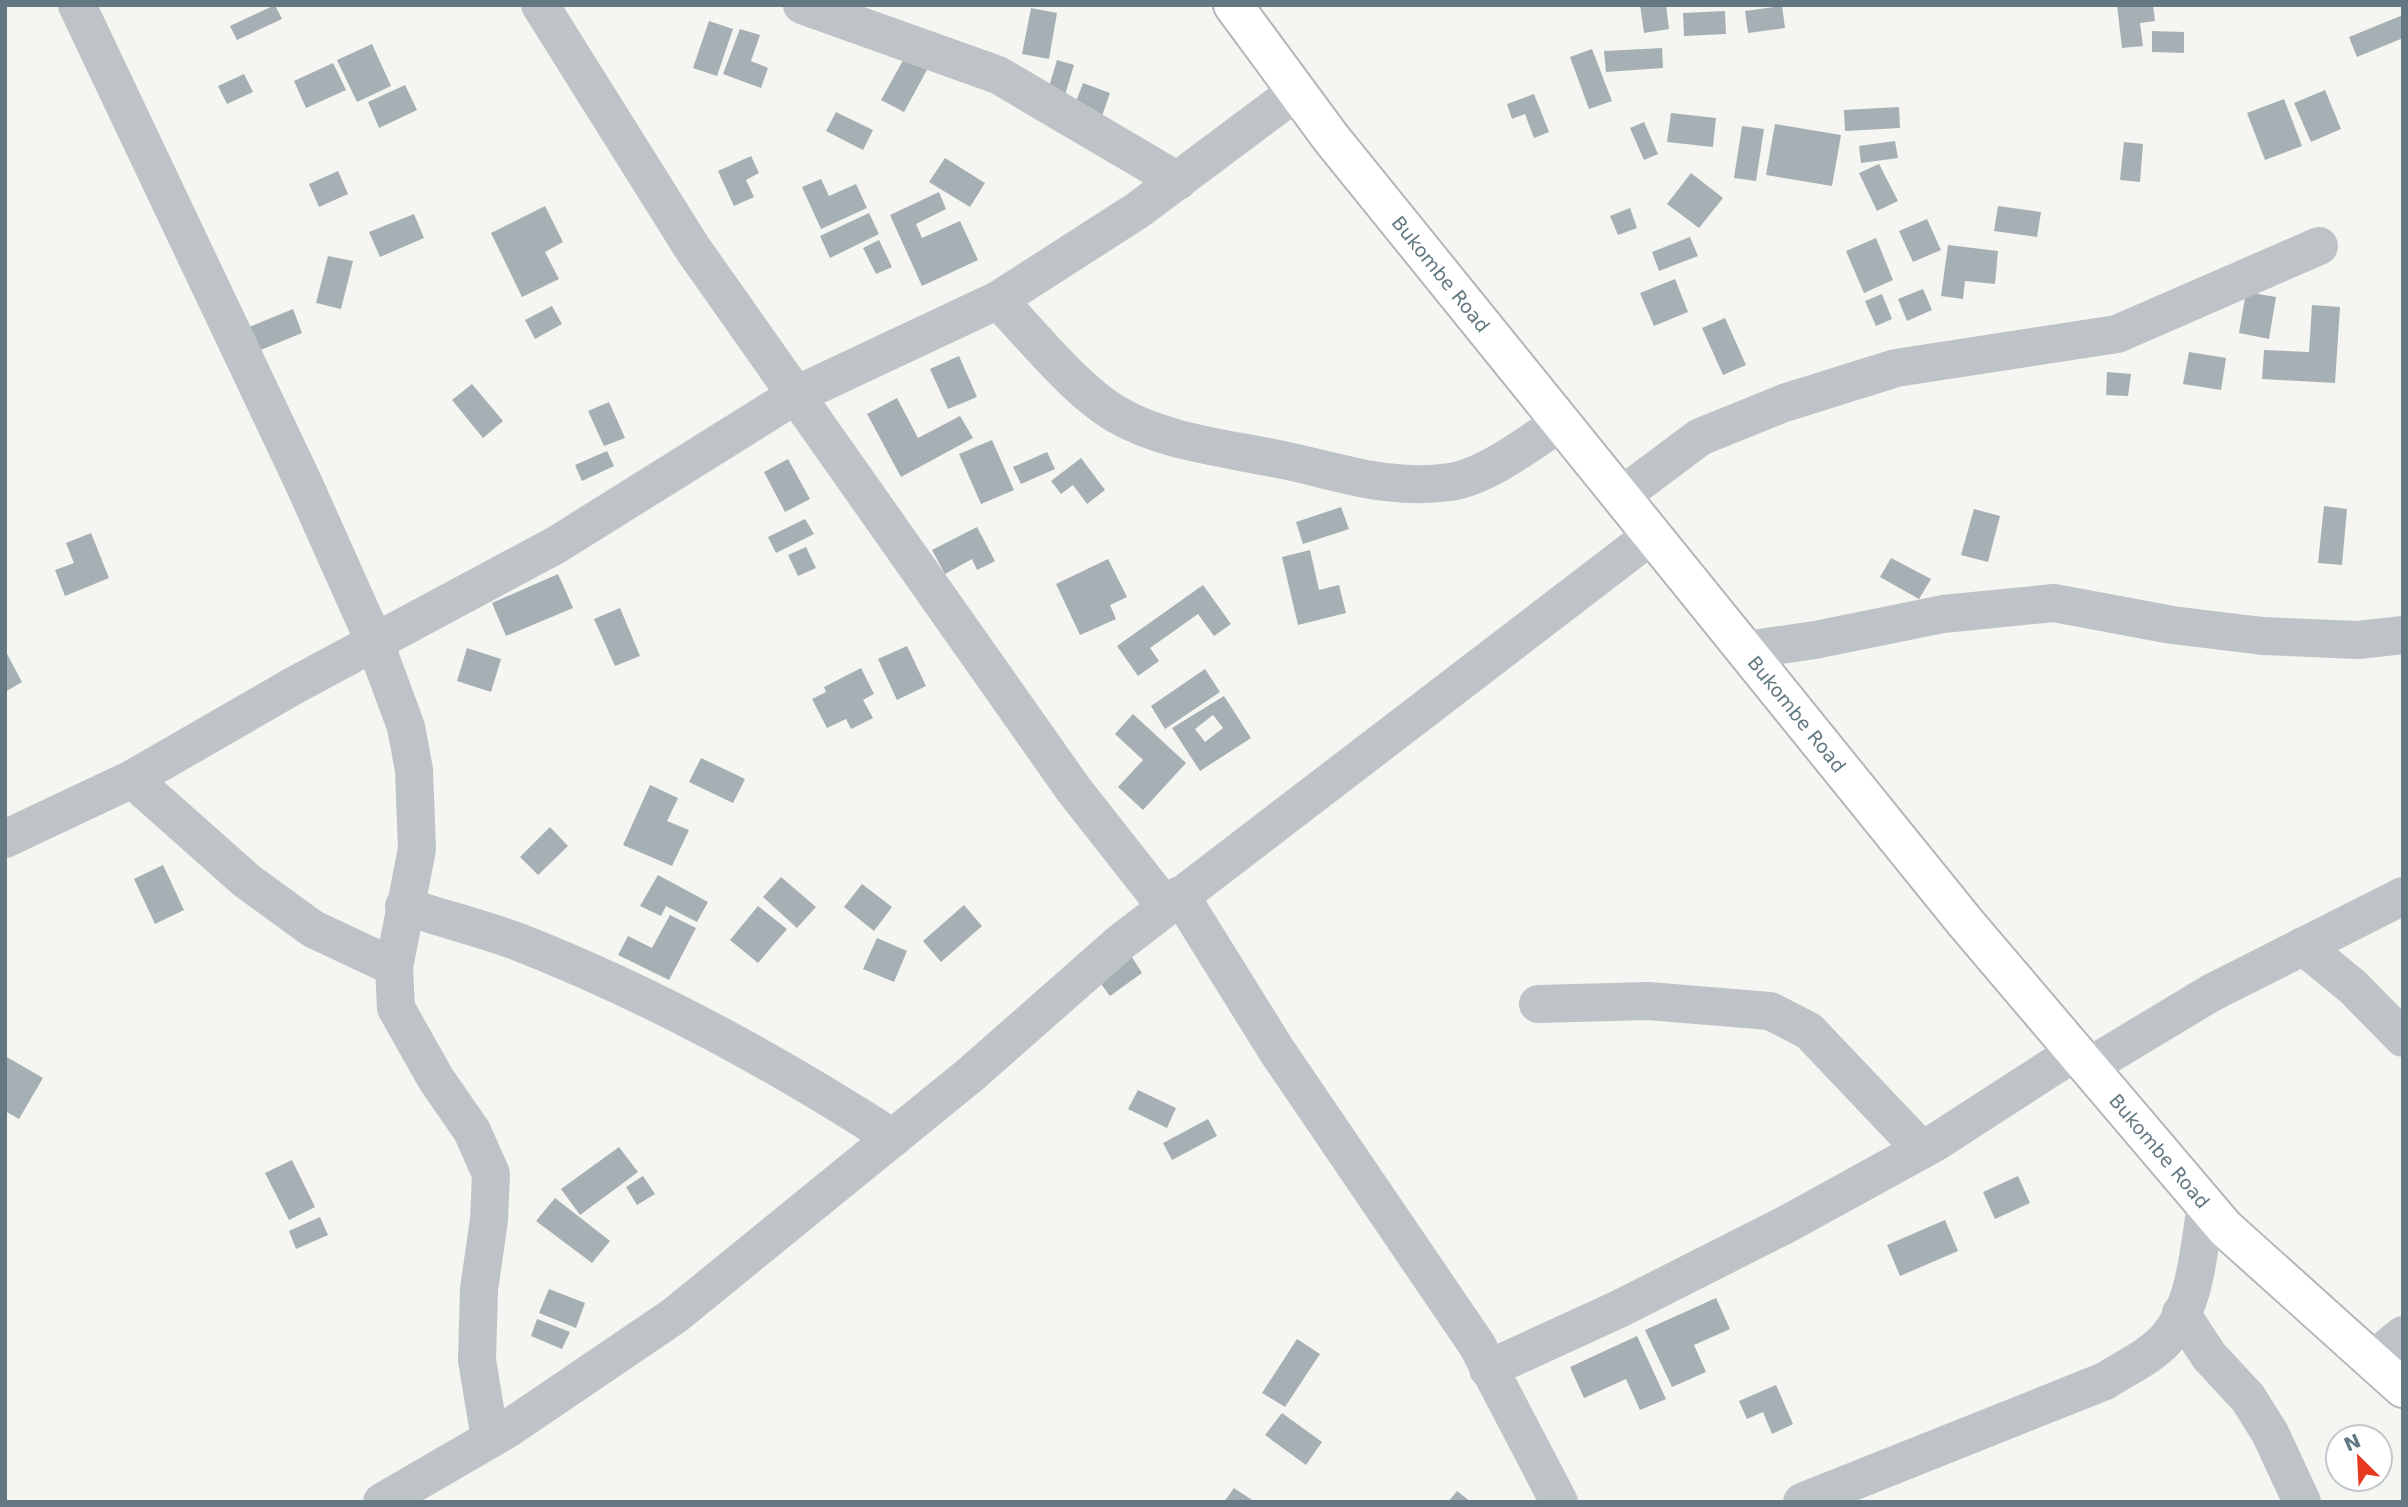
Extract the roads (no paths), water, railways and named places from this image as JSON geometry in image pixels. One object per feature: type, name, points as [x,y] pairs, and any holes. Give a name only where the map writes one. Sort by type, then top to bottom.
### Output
[{"type":"main road","name":"Bukombe Road","points":[[1233,5],[1297,91],[1560,422],[2081,1059],[2224,1228],[2403,1388]]},
{"type":"street","points":[[77,5],[304,484],[374,643],[406,727],[414,770],[417,849],[394,967],[396,1008],[436,1079],[472,1130],[491,1174],[489,1220],[479,1289],[477,1360],[490,1439]]},
{"type":"street","points":[[540,5],[693,249],[1074,790],[1173,901],[1277,1051],[1477,1345],[1559,1502]]},
{"type":"street","points":[[802,5],[998,75],[1178,181]]},
{"type":"street","points":[[9,828],[132,779],[374,643],[556,545],[796,395],[998,300],[1138,211],[1297,91]]},
{"type":"street","points":[[1621,496],[1700,437],[1784,404],[1896,368],[2117,334],[2319,246]]},
{"type":"street","points":[[998,300],[1075,380],[1115,413],[1162,433],[1338,475],[1394,486],[1453,482],[1510,457],[1560,422]]},
{"type":"street","points":[[382,1502],[490,1439],[674,1316],[893,1138],[1121,942],[1652,535]]},
{"type":"street","points":[[1745,650],[1815,640],[1943,614],[2054,603],[2172,625],[2263,636],[2358,640],[2403,635]]},
{"type":"street","points":[[132,779],[247,881],[302,921],[394,967]]},
{"type":"street","points":[[1488,1369],[1619,1309],[1785,1225],[2081,1059],[2403,896]]},
{"type":"street","points":[[404,906],[515,941],[707,1028],[807,1083],[893,1138]]},
{"type":"street","points":[[2303,946],[2353,987],[2403,1038]]},
{"type":"street","points":[[1538,1004],[1648,1002],[1769,1011],[1809,1031],[1922,1150]]},
{"type":"street","points":[[1802,1502],[2105,1381],[2167,1337],[2189,1299],[2207,1207]]},
{"type":"street","points":[[2181,1314],[2209,1356],[2248,1398],[2270,1433],[2302,1502]]},
{"type":"street","points":[[2372,1360],[2403,1335]]}]
